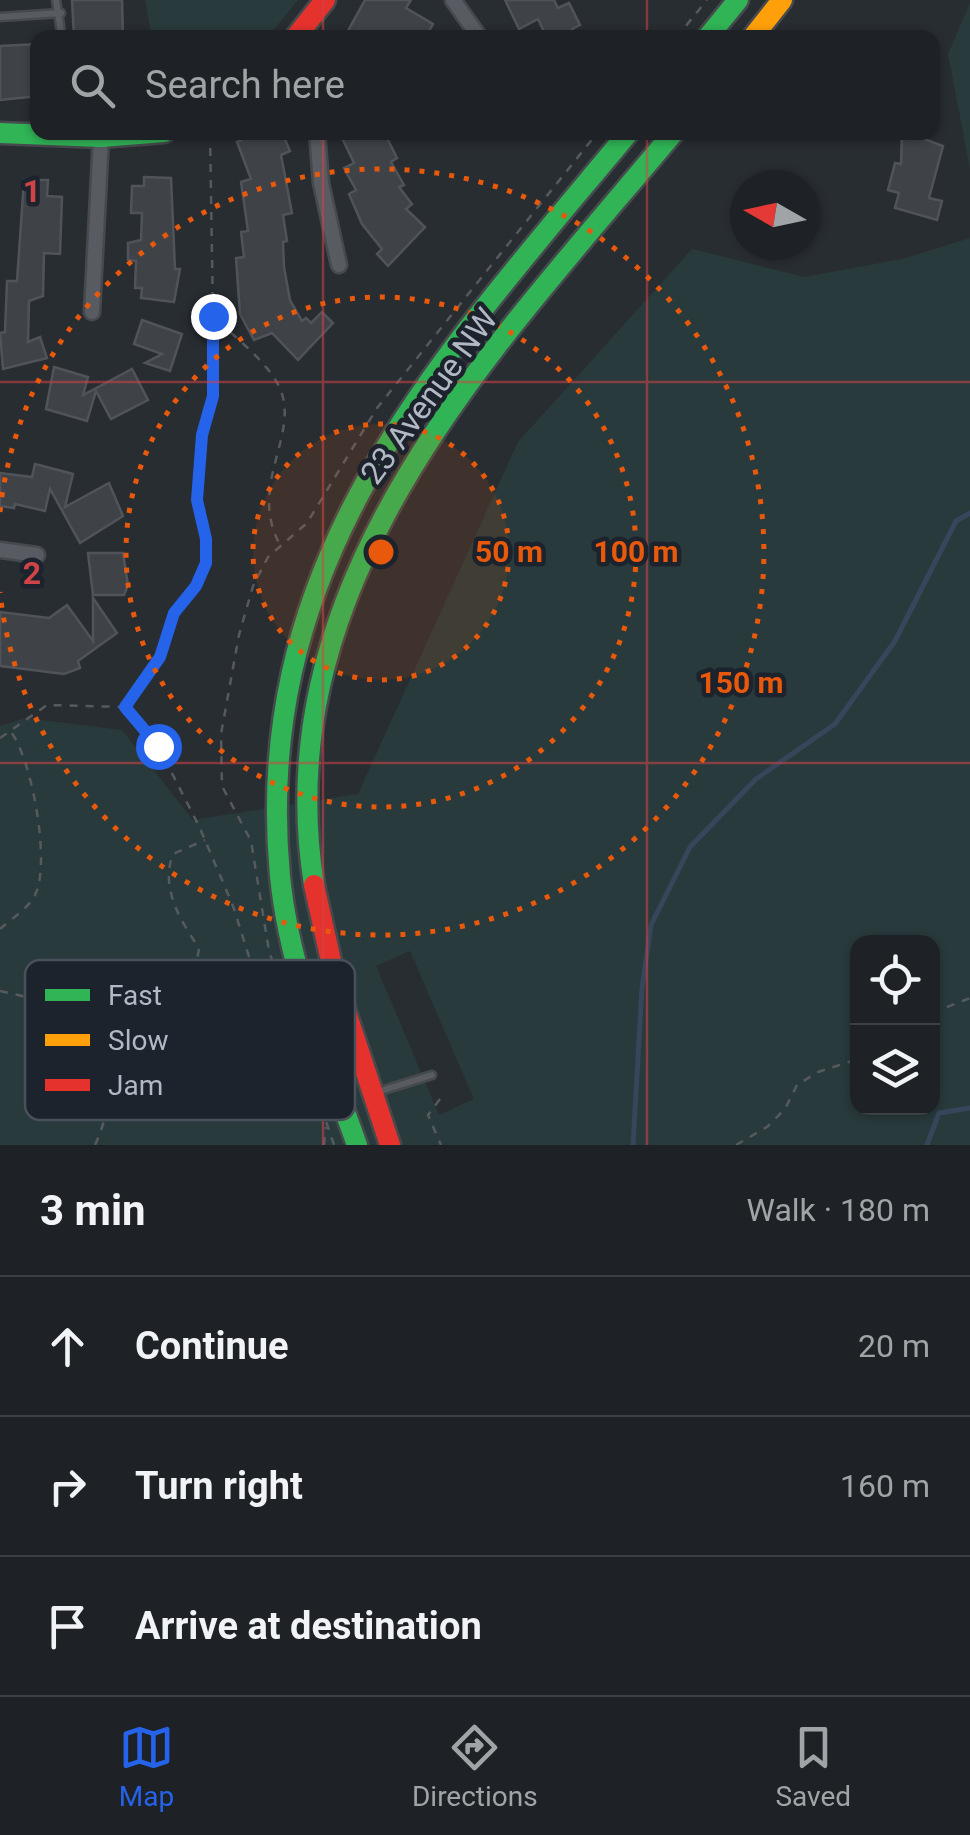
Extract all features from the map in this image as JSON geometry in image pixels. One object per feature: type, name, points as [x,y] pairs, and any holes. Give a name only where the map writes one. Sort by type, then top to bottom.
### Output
[{"type":"main road","points":[[301,30],[325,0]]},
{"type":"main road","points":[[714,30],[738,0]]},
{"type":"main road","points":[[758,30],[782,0]]},
{"type":"main road","points":[[0,133],[30,133]]},
{"type":"main road","name":"23 Avenue NW","points":[[300,960],[280,876],[276,790],[289,668],[321,566],[343,512],[420,390],[623,140]]},
{"type":"main road","name":"23 Avenue NW","points":[[330,960],[312,874],[308,770],[320,674],[333,627],[372,528],[406,467],[668,140]]},
{"type":"main road","name":"23 Avenue NW","points":[[355,1040],[390,1145]]},
{"type":"main road","name":"23 Avenue NW","points":[[348,1120],[357,1145]]},
{"type":"street","points":[[453,0],[474,30]]},
{"type":"street","points":[[92,312],[101,140]]},
{"type":"street","points":[[318,140],[321,183],[339,266]]},
{"type":"street","points":[[0,550],[36,555]]},
{"type":"lane","points":[[56,0],[61,30]]},
{"type":"lane","points":[[0,16],[60,13]]},
{"type":"lane","points":[[372,1094],[432,1074]]},
{"type":"path","points":[[683,30],[707,0]]},
{"type":"path","points":[[125,707],[160,657],[174,613],[196,586],[206,563],[206,539],[197,500],[202,435],[213,396],[210,140]]},
{"type":"path","points":[[213,316],[280,388],[284,404],[267,502],[280,544]]},
{"type":"path","points":[[0,738],[46,704],[125,707],[158,746],[205,840],[250,960]]},
{"type":"path","points":[[0,930],[35,896],[41,860],[36,840],[39,805],[10,731]]},
{"type":"path","points":[[197,960],[199,948],[181,921],[167,870],[173,854],[205,840]]},
{"type":"path","points":[[0,991],[25,997]]},
{"type":"path","points":[[940,1011],[970,998]]},
{"type":"path","points":[[736,1145],[767,1127],[786,1109],[797,1085],[818,1072],[850,1062]]},
{"type":"path","points":[[440,1099],[428,1115],[441,1145]]},
{"type":"path","points":[[95,1145],[106,1120]]},
{"type":"path","points":[[324,1145],[326,1122]]},
{"type":"shaded area","points":[[145,0],[298,0],[274,30],[151,30]]},
{"type":"shaded area","points":[[970,3],[970,169],[948,54]]},
{"type":"shaded area","points":[[970,238],[970,1145],[0,1145],[0,726],[25,718],[122,730],[193,820],[358,794],[518,442],[692,249],[804,277],[902,259]],"holes":[[[410,951],[474,1099],[439,1115],[376,966]]]},
{"type":"building","points":[[72,0],[122,0],[123,30],[74,30]]},
{"type":"building","points":[[365,0],[411,0],[406,8],[433,24],[430,30],[348,30]]},
{"type":"building","points":[[505,0],[554,0],[558,8],[569,3],[580,25],[572,30],[543,30],[538,19],[519,29]]},
{"type":"building","points":[[30,44],[30,97],[0,100],[0,46]]},
{"type":"building","points":[[285,140],[290,151],[281,155],[292,213],[283,215],[287,241],[283,242],[284,267],[290,300],[302,321],[306,318],[311,323],[322,312],[333,323],[298,360],[272,333],[254,340],[240,314],[236,258],[244,257],[241,232],[248,231],[241,182],[251,179],[237,142]]},
{"type":"building","points":[[343,140],[388,140],[397,158],[391,162],[404,185],[399,187],[412,204],[406,209],[425,227],[388,266],[377,254],[382,249],[362,224],[349,194],[356,190],[344,168],[354,163]]},
{"type":"building","points":[[902,140],[927,140],[943,146],[929,198],[942,201],[937,220],[895,208],[899,193],[888,190],[895,163],[901,164]]},
{"type":"building","points":[[144,177],[171,178],[175,269],[180,269],[174,302],[141,298],[142,288],[135,288],[136,261],[128,260],[128,243],[141,240],[142,213],[131,213],[132,186],[144,186]]},
{"type":"building","points":[[24,180],[48,180],[47,196],[62,197],[60,254],[44,253],[43,296],[29,301],[28,342],[40,337],[47,358],[3,369],[0,333],[5,332],[7,281],[17,281]]},
{"type":"building","points":[[142,320],[182,334],[170,371],[145,363],[162,354],[134,344]]},
{"type":"building","points":[[54,367],[88,377],[83,395],[132,369],[148,400],[111,419],[96,391],[87,421],[46,409]]},
{"type":"building","points":[[35,464],[73,474],[65,507],[109,483],[123,516],[80,543],[50,489],[45,511],[15,504],[14,508],[0,506],[0,473],[32,477]]},
{"type":"building","points":[[88,553],[123,553],[128,585],[124,595],[93,595]]},
{"type":"building","points":[[93,598],[117,633],[78,661],[80,668],[64,674],[0,666],[0,612],[49,618],[67,605],[93,641]]},
{"type":"waterway","points":[[633,1145],[642,988],[651,925],[690,847],[756,779],[835,724],[895,641],[956,521],[970,513]]},
{"type":"waterway","points":[[927,1145],[939,1113],[970,1108]]},
{"type":"traffic: fast","points":[[714,30],[738,0]]},
{"type":"traffic: fast","points":[[0,133],[30,134]]},
{"type":"traffic: fast","points":[[295,960],[280,876],[279,762],[295,657],[328,560],[373,469],[428,383],[491,299],[622,140]]},
{"type":"traffic: fast","points":[[314,885],[308,773],[324,668],[359,569],[408,474],[468,384],[667,140]]},
{"type":"traffic: fast","points":[[348,1120],[357,1145]]},
{"type":"traffic: slow","points":[[758,30],[782,0]]},
{"type":"traffic: jam","points":[[301,30],[325,0]]},
{"type":"traffic: jam","points":[[314,885],[331,960]]},
{"type":"traffic: jam","points":[[355,1039],[390,1145]]},
{"type":"route","points":[[158,746],[140,730],[125,707],[160,657],[174,613],[196,586],[206,563],[206,539],[197,500],[202,435],[213,396],[213,316]]}]
